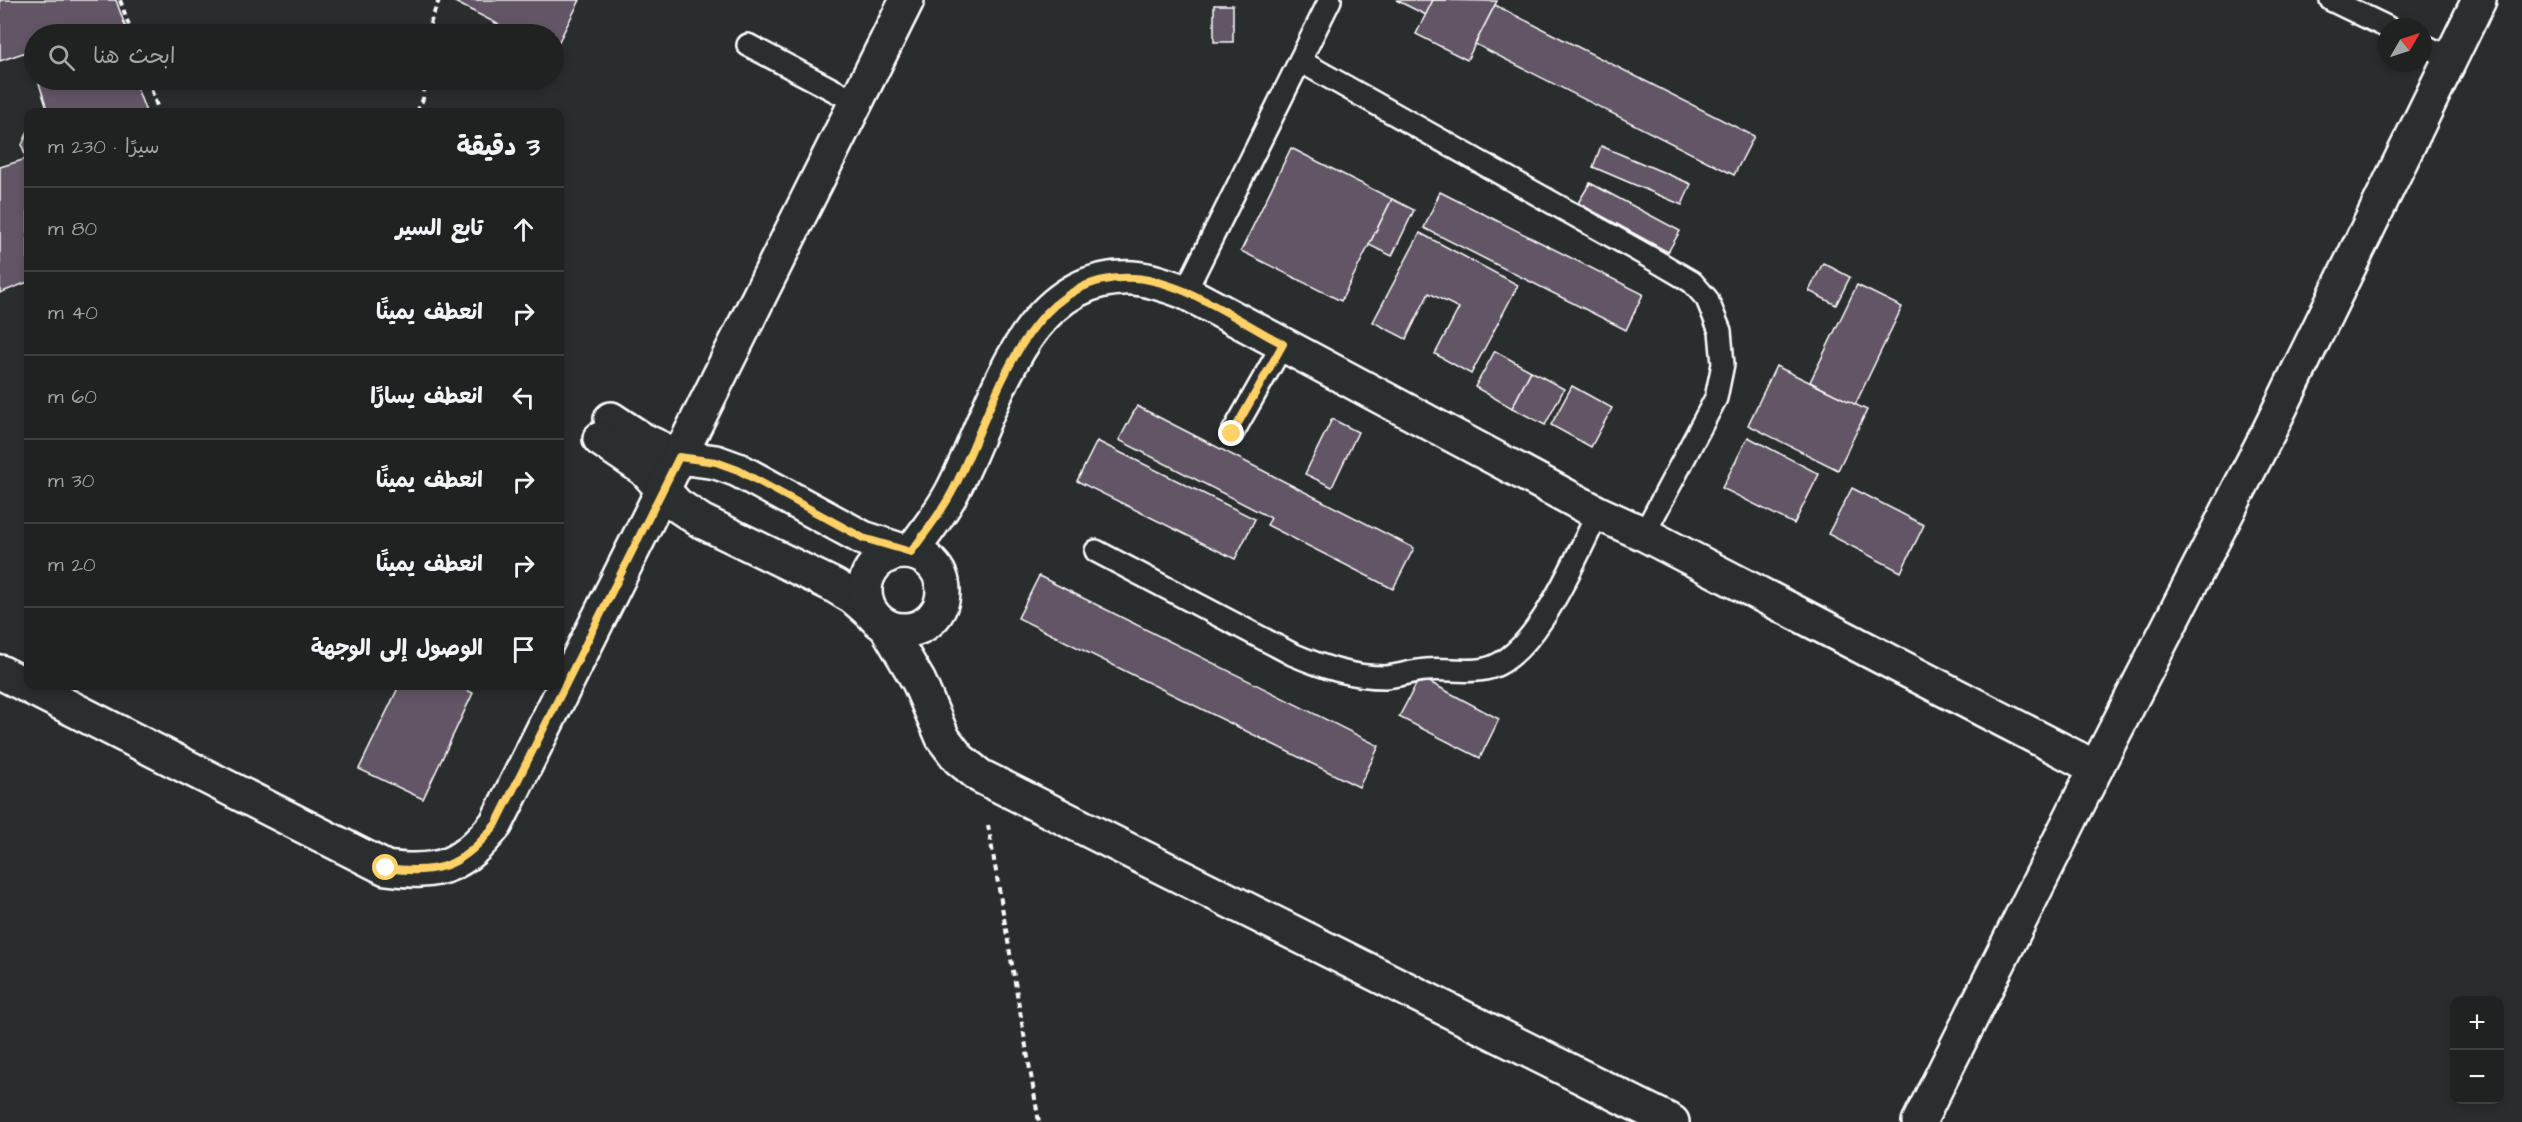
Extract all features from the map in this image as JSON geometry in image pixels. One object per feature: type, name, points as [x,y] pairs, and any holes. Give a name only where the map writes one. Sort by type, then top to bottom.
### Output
[{"type":"street","points":[[564,688],[907,0]]},
{"type":"street","points":[[1919,1122],[2096,768],[2270,429],[2436,52],[2479,0]]},
{"type":"street","points":[[1672,1122],[980,776],[959,759],[943,738],[919,682],[865,598],[865,584],[870,571],[879,560],[892,554],[908,552],[951,493],[1022,341],[1042,314],[1069,294],[1100,281],[1133,278],[1185,292],[1598,513],[1644,534],[2096,768]]},
{"type":"street","points":[[605,429],[643,440],[679,457],[716,462],[738,470],[863,538],[926,558],[937,571],[942,584],[943,597],[938,610],[930,620],[916,628],[901,630],[878,619],[833,585],[701,521],[677,505],[605,429]]},
{"type":"street","points":[[937,571],[951,493]]},
{"type":"street","points":[[930,620],[927,651],[932,712]]},
{"type":"street","points":[[0,672],[24,684]]},
{"type":"street","points":[[35,690],[386,868],[418,872],[449,865],[476,849],[496,824],[563,690]]},
{"type":"lane","points":[[1185,292],[1330,0]]},
{"type":"lane","points":[[2331,0],[2378,23]]},
{"type":"lane","points":[[748,45],[856,102]]},
{"type":"lane","points":[[1300,62],[1658,262],[1692,282],[1707,299],[1720,331],[1723,364],[1716,398],[1644,534]]},
{"type":"lane","points":[[1232,434],[1283,344]]},
{"type":"lane","points":[[1096,551],[1322,667],[1353,674],[1386,677],[1426,670],[1486,669],[1512,655],[1533,635],[1598,513]]},
{"type":"path","points":[[120,0],[128,24]]},
{"type":"path","points":[[430,24],[439,0]]},
{"type":"path","points":[[151,90],[158,108]]},
{"type":"path","points":[[419,108],[423,90]]},
{"type":"path","points":[[980,776],[1039,1122]]},
{"type":"building","points":[[0,0],[116,0],[124,24],[24,24],[24,53],[0,61]]},
{"type":"building","points":[[451,0],[580,0],[564,31],[564,24],[498,24]]},
{"type":"building","points":[[1396,0],[1433,0],[1426,15]]},
{"type":"building","points":[[1433,0],[1497,1],[1467,60],[1416,34]]},
{"type":"building","points":[[1214,5],[1233,5],[1233,42],[1214,42]]},
{"type":"building","points":[[1495,5],[1754,136],[1734,175],[1475,44]]},
{"type":"building","points":[[41,90],[138,90],[144,108],[47,108]]},
{"type":"building","points":[[1601,146],[1691,184],[1682,205],[1593,167]]},
{"type":"building","points":[[1291,148],[1392,199],[1341,301],[1241,251]]},
{"type":"building","points":[[24,160],[24,284],[0,293],[0,167]]},
{"type":"building","points":[[1590,183],[1680,231],[1668,252],[1578,203]]},
{"type":"building","points":[[1440,192],[1643,294],[1626,330],[1424,228]]},
{"type":"building","points":[[1392,199],[1414,210],[1392,256],[1369,245]]},
{"type":"building","points":[[1420,233],[1518,285],[1471,374],[1435,354],[1459,308],[1429,293],[1406,339],[1373,322]]},
{"type":"building","points":[[1823,263],[1850,277],[1836,305],[1809,291]]},
{"type":"building","points":[[1857,285],[1902,307],[1855,405],[1810,382]]},
{"type":"building","points":[[1495,351],[1531,371],[1512,408],[1475,387]]},
{"type":"building","points":[[1776,366],[1867,410],[1838,470],[1748,425]]},
{"type":"building","points":[[1531,371],[1564,389],[1545,425],[1512,408]]},
{"type":"building","points":[[1572,386],[1612,408],[1591,447],[1551,425]]},
{"type":"building","points":[[1137,406],[1414,548],[1393,589],[1267,525],[1271,518],[1119,440]]},
{"type":"building","points":[[1332,419],[1358,432],[1332,487],[1305,474]]},
{"type":"building","points":[[1748,437],[1819,474],[1794,524],[1722,488]]},
{"type":"building","points":[[1097,441],[1255,519],[1235,559],[1077,481]]},
{"type":"building","points":[[1852,488],[1924,525],[1901,572],[1828,534]]},
{"type":"building","points":[[1039,576],[1379,746],[1359,787],[1018,618]]},
{"type":"building","points":[[1420,677],[1499,719],[1480,758],[1399,717]]},
{"type":"building","points":[[397,690],[467,690],[473,693],[423,799],[359,769]]},
{"type":"route","points":[[386,868],[418,872],[449,865],[476,849],[496,824],[679,457],[716,462],[738,470],[863,538],[911,552],[951,493],[1022,341],[1042,314],[1069,294],[1100,281],[1133,278],[1166,285],[1185,292],[1283,344],[1232,434]]}]
